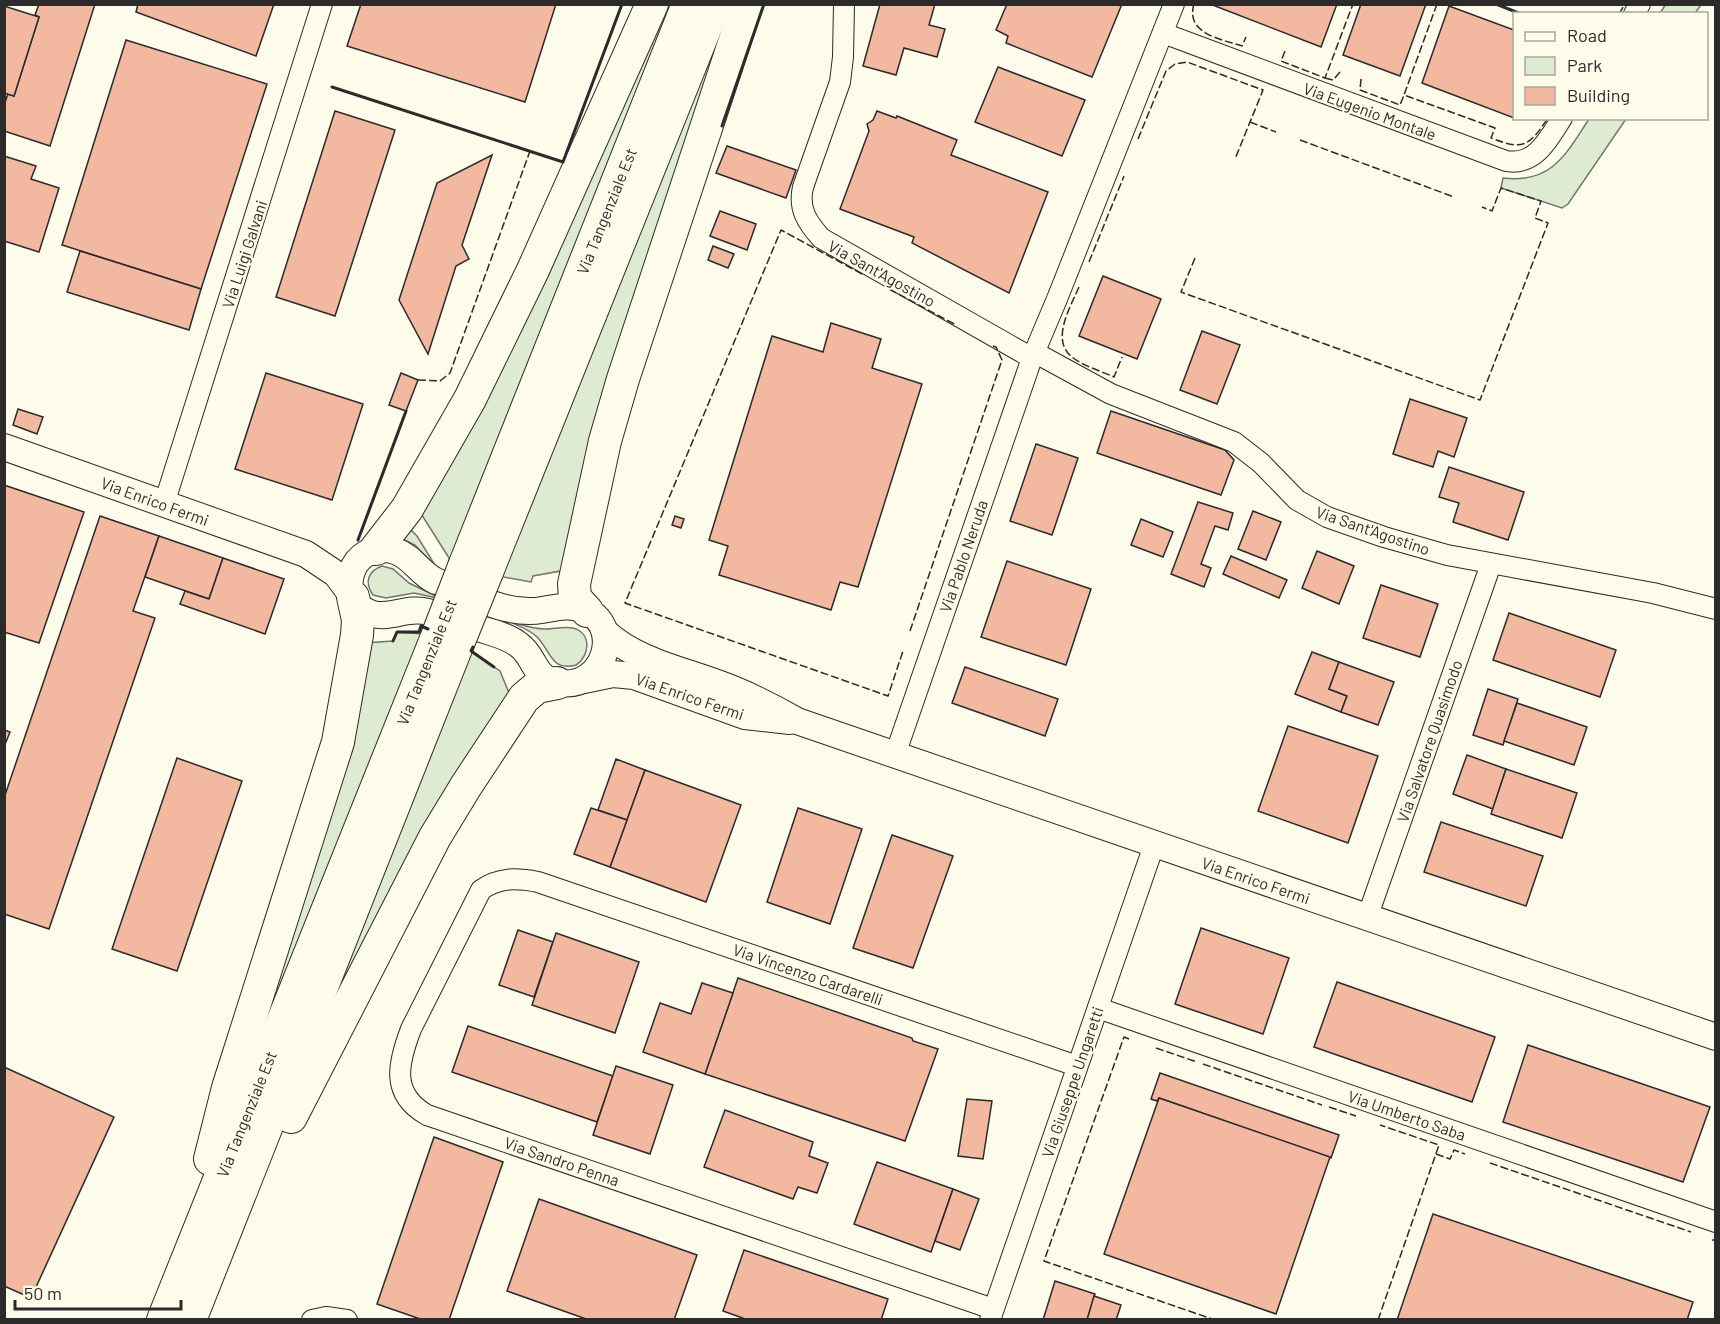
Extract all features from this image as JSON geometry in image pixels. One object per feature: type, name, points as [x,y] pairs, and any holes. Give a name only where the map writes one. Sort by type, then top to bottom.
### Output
[{"type":"main road","points":[[371,551],[407,509],[471,399],[533,270],[652,4]]},
{"type":"main road","name":"Via Tangenziale Est","points":[[190,1320],[209,1275],[688,4]]},
{"type":"main road","name":"Via Tangenziale Est","points":[[476,568],[715,4]]},
{"type":"main road","points":[[596,621],[575,597],[574,584],[605,441],[623,379],[747,4]]},
{"type":"main road","points":[[179,1281],[228,1088],[338,742],[357,635],[358,620],[353,597]]},
{"type":"main road","name":"Via Tangenziale Est","points":[[163,1320],[451,631]]},
{"type":"main road","points":[[209,1275],[450,811],[524,699],[537,687],[570,681]]},
{"type":"street","name":"Via Luigi Galvani","points":[[164,504],[322,4]]},
{"type":"street","name":"Via Sant'Agostino","points":[[844,4],[840,82],[801,197],[804,216],[821,238],[1033,355],[1111,394],[1234,442],[1261,463],[1297,500],[1327,517],[1384,537],[1447,555],[1653,592],[1716,609]]},
{"type":"street","points":[[1033,355],[1058,299],[1174,4]]},
{"type":"street","name":"Via Eugenio Montale","points":[[1163,33],[1506,161],[1521,162],[1529,159],[1544,145],[1561,120]]},
{"type":"street","name":"Via Pablo Neruda","points":[[895,755],[1033,355]]},
{"type":"street","name":"Via Enrico Fermi","points":[[4,447],[306,554],[336,574],[363,609],[373,614],[384,615],[419,609],[451,631],[512,640],[520,645],[538,673],[570,681],[613,674],[634,676],[745,716],[797,721]]},
{"type":"street","name":"Via Enrico Fermi","points":[[306,554],[343,557],[381,548],[409,558],[424,574],[436,582]]},
{"type":"street","points":[[353,597],[349,580],[351,572],[354,565],[371,551]]},
{"type":"street","name":"Via Salvatore Quasimodo","points":[[1367,918],[1491,564]]},
{"type":"street","name":"Via Enrico Fermi","points":[[492,604],[518,611],[569,606],[596,621],[619,645],[751,696],[797,721],[1716,1037]]},
{"type":"street","points":[[570,681],[592,675],[603,658],[606,640],[596,621]]},
{"type":"street","name":"Via Giuseppe Ungaretti","points":[[992,1314],[1154,845]]},
{"type":"street","name":"Via Sandro Penna","points":[[538,882],[521,879],[504,880],[481,890],[411,1029],[404,1048],[400,1080],[405,1096],[414,1107],[427,1115],[992,1314]]},
{"type":"street","name":"Via Vincenzo Cardarelli","points":[[538,882],[1077,1066]]},
{"type":"street","name":"Via Umberto Saba","points":[[1098,1008],[1716,1222]]},
{"type":"street","points":[[312,1320],[326,1317],[348,1320]]},
{"type":"green space","points":[[1666,4],[1701,4],[1696,12],[1661,12]]},
{"type":"green space","points":[[661,5],[674,5],[451,558],[449,558],[418,509]]},
{"type":"green space","points":[[725,5],[739,5],[566,570],[533,576],[531,582],[498,576]]},
{"type":"green space","points":[[1588,120],[1625,120],[1568,204],[1562,208],[1501,188],[1503,178],[1520,179],[1546,171],[1565,155]]},
{"type":"green space","points":[[408,527],[417,536],[436,567],[415,545],[401,538]]},
{"type":"green space","points":[[382,566],[393,569],[409,583],[442,599],[414,593],[386,598],[373,595],[368,581],[373,571]]},
{"type":"green space","points":[[508,621],[535,628],[573,628],[579,631],[586,640],[584,656],[576,665],[561,666],[552,659],[534,634]]},
{"type":"green space","points":[[397,632],[423,634],[254,1063],[364,643],[393,641]]},
{"type":"green space","points":[[470,651],[500,671],[509,693],[293,1087]]},
{"type":"building","points":[[39,4],[95,4],[50,146],[4,131],[4,105],[8,94],[14,96],[39,17],[35,15]]},
{"type":"building","points":[[138,4],[274,4],[256,56],[136,12]]},
{"type":"building","points":[[361,4],[556,4],[525,102],[347,46]]},
{"type":"building","points":[[880,4],[935,4],[929,25],[945,29],[937,57],[904,48],[896,75],[863,66]]},
{"type":"building","points":[[1007,4],[1122,4],[1092,77],[1006,43],[1008,36],[996,30]]},
{"type":"building","points":[[1210,4],[1337,4],[1321,47]]},
{"type":"building","points":[[1361,4],[1426,4],[1400,76],[1343,55]]},
{"type":"building","points":[[4,6],[39,17],[14,96],[4,93]]},
{"type":"building","points":[[1449,6],[1513,30],[1513,118],[1422,83]]},
{"type":"building","points":[[126,40],[267,84],[201,289],[62,245]]},
{"type":"building","points":[[998,67],[1085,100],[1062,156],[975,122]]},
{"type":"building","points":[[335,111],[395,130],[335,316],[276,297]]},
{"type":"building","points":[[877,111],[896,118],[897,116],[957,140],[951,155],[1048,192],[1009,293],[912,243],[914,237],[840,209],[869,131],[867,124],[873,120]]},
{"type":"building","points":[[727,146],[796,170],[786,198],[716,173]]},
{"type":"building","points":[[492,155],[462,245],[469,259],[456,266],[428,354],[399,300],[437,183]]},
{"type":"building","points":[[4,156],[36,166],[31,179],[59,188],[39,252],[4,241]]},
{"type":"building","points":[[720,211],[756,224],[747,250],[710,236]]},
{"type":"building","points":[[713,246],[734,254],[728,268],[708,260]]},
{"type":"building","points":[[80,251],[201,289],[189,330],[67,292]]},
{"type":"building","points":[[1103,276],[1161,299],[1137,359],[1079,336]]},
{"type":"building","points":[[831,323],[881,339],[872,368],[922,384],[858,587],[840,582],[831,610],[719,575],[728,546],[709,540],[772,336],[823,352]]},
{"type":"building","points":[[1202,331],[1240,345],[1217,404],[1180,390]]},
{"type":"building","points":[[266,373],[363,404],[332,500],[235,469]]},
{"type":"building","points":[[401,373],[418,380],[406,411],[389,405]]},
{"type":"building","points":[[1410,399],[1467,418],[1454,457],[1438,451],[1433,467],[1393,454]]},
{"type":"building","points":[[18,409],[43,417],[37,434],[13,425]]},
{"type":"building","points":[[1111,411],[1225,450],[1234,460],[1221,495],[1097,453]]},
{"type":"building","points":[[1036,444],[1078,458],[1052,535],[1010,521]]},
{"type":"building","points":[[1449,467],[1524,492],[1508,540],[1453,522],[1459,503],[1439,497]]},
{"type":"building","points":[[4,485],[84,512],[39,643],[4,632]]},
{"type":"building","points":[[1198,502],[1233,513],[1228,530],[1215,526],[1201,564],[1211,568],[1204,587],[1171,574]]},
{"type":"building","points":[[1253,511],[1281,522],[1266,560],[1238,549]]},
{"type":"building","points":[[100,516],[159,536],[133,611],[155,618],[49,929],[4,914],[4,798]]},
{"type":"building","points":[[675,516],[684,519],[681,528],[672,525]]},
{"type":"building","points":[[1141,519],[1173,532],[1163,557],[1131,545]]},
{"type":"building","points":[[159,536],[223,558],[209,599],[145,577]]},
{"type":"building","points":[[1317,551],[1354,566],[1339,604],[1302,588]]},
{"type":"building","points":[[1231,556],[1287,580],[1279,598],[1223,574]]},
{"type":"building","points":[[223,558],[284,579],[265,634],[180,604],[185,591],[209,599]]},
{"type":"building","points":[[1007,561],[1091,589],[1066,665],[981,637]]},
{"type":"building","points":[[1381,585],[1438,604],[1420,657],[1363,638]]},
{"type":"building","points":[[1509,613],[1616,650],[1600,697],[1493,660]]},
{"type":"building","points":[[1312,652],[1339,662],[1329,689],[1347,696],[1341,712],[1295,694]]},
{"type":"building","points":[[1339,662],[1394,682],[1378,725],[1341,712],[1347,696],[1329,689]]},
{"type":"building","points":[[965,667],[1058,699],[1045,736],[952,703]]},
{"type":"building","points":[[1488,689],[1518,699],[1503,745],[1473,735]]},
{"type":"building","points":[[1517,703],[1587,727],[1574,765],[1504,741]]},
{"type":"building","points":[[1288,726],[1378,756],[1348,843],[1258,811]]},
{"type":"building","points":[[4,730],[10,732],[4,747]]},
{"type":"building","points":[[1467,755],[1506,769],[1493,809],[1453,794]]},
{"type":"building","points":[[177,758],[242,781],[177,971],[112,949]]},
{"type":"building","points":[[616,759],[645,770],[627,820],[598,810]]},
{"type":"building","points":[[1506,769],[1577,793],[1562,838],[1491,814]]},
{"type":"building","points":[[645,770],[741,805],[706,902],[610,867]]},
{"type":"building","points":[[591,808],[627,820],[610,867],[574,854]]},
{"type":"building","points":[[798,808],[862,829],[830,924],[767,902]]},
{"type":"building","points":[[1441,822],[1543,856],[1526,906],[1424,872]]},
{"type":"building","points":[[892,835],[953,856],[913,968],[853,948]]},
{"type":"building","points":[[1201,928],[1289,958],[1263,1034],[1175,1004]]},
{"type":"building","points":[[518,930],[553,942],[534,997],[499,985]]},
{"type":"building","points":[[556,933],[639,962],[615,1033],[532,1005]]},
{"type":"building","points":[[738,978],[938,1049],[905,1141],[705,1074]]},
{"type":"building","points":[[1337,982],[1495,1037],[1472,1102],[1314,1047]]},
{"type":"building","points":[[702,983],[733,993],[705,1074],[643,1052],[660,1003],[691,1014]]},
{"type":"building","points":[[468,1026],[613,1076],[597,1122],[452,1072]]},
{"type":"building","points":[[1528,1045],[1710,1107],[1683,1182],[1503,1122]]},
{"type":"building","points":[[616,1066],[673,1085],[650,1154],[593,1135]]},
{"type":"building","points":[[4,1067],[114,1117],[31,1298],[4,1286]]},
{"type":"building","points":[[1160,1073],[1339,1135],[1331,1158],[1159,1098],[1157,1101],[1151,1099]]},
{"type":"building","points":[[1159,1098],[1330,1157],[1276,1314],[1104,1254]]},
{"type":"building","points":[[967,1099],[992,1101],[983,1159],[958,1156]]},
{"type":"building","points":[[725,1110],[813,1142],[809,1156],[828,1163],[817,1193],[798,1187],[793,1199],[704,1167]]},
{"type":"building","points":[[434,1137],[503,1162],[449,1320],[423,1320],[377,1304]]},
{"type":"building","points":[[877,1162],[953,1189],[931,1252],[854,1224]]},
{"type":"building","points":[[953,1189],[979,1199],[960,1250],[935,1241]]},
{"type":"building","points":[[539,1199],[697,1255],[674,1320],[589,1320],[507,1291]]},
{"type":"building","points":[[1433,1214],[1693,1302],[1687,1320],[1397,1320]]},
{"type":"building","points":[[744,1250],[888,1299],[881,1320],[748,1320],[723,1311]]},
{"type":"building","points":[[1055,1281],[1095,1294],[1087,1320],[1043,1320]]},
{"type":"building","points":[[1094,1296],[1121,1305],[1116,1320],[1087,1320]]},
{"type":"fence","points":[[1194,4],[1195,22],[1207,34],[1242,46],[1246,37]]},
{"type":"fence","points":[[1285,51],[1281,61],[1325,78],[1353,4]]},
{"type":"fence","points":[[1437,4],[1404,95],[1495,128],[1491,138],[1511,144],[1519,145],[1530,140],[1547,120]]},
{"type":"fence","points":[[1620,12],[1625,4]]},
{"type":"fence","points":[[1138,139],[1166,71],[1175,64],[1187,62],[1263,90],[1235,159]]},
{"type":"fence","points":[[1325,78],[1333,80],[1340,72]]},
{"type":"fence","points":[[1361,79],[1360,90],[1400,105],[1404,95]]},
{"type":"fence","points":[[1250,122],[1276,132]]},
{"type":"fence","points":[[1300,140],[1454,197]]},
{"type":"fence","points":[[418,380],[440,381],[450,373],[530,151]]},
{"type":"fence","points":[[1089,262],[1124,176]]},
{"type":"fence","points":[[1195,258],[1181,292],[1480,400],[1548,223],[1535,218],[1541,201],[1501,188],[1492,211],[1482,207]]},
{"type":"fence","points":[[862,274],[781,230],[625,603],[888,696],[903,651]]},
{"type":"fence","points":[[1079,287],[1067,313],[1062,332],[1066,350],[1081,363],[1114,377],[1122,357]]},
{"type":"fence","points":[[889,289],[956,325]]},
{"type":"fence","points":[[910,631],[1002,360],[996,347],[993,346]]},
{"type":"fence","points":[[1129,1039],[1124,1037],[1044,1261],[1215,1320]]},
{"type":"fence","points":[[1156,1048],[1197,1062]]},
{"type":"fence","points":[[1203,1064],[1322,1105]]},
{"type":"fence","points":[[1329,1107],[1356,1116]]},
{"type":"fence","points":[[1378,1320],[1439,1145],[1380,1125]]},
{"type":"fence","points":[[1436,1154],[1450,1159],[1454,1150],[1465,1154]]},
{"type":"fence","points":[[1490,1163],[1691,1232]]},
{"type":"wall","points":[[332,87],[563,162],[622,4]]},
{"type":"wall","points":[[722,126],[764,4]]},
{"type":"wall","points":[[1496,4],[1516,12]]},
{"type":"wall","points":[[358,540],[406,411]]},
{"type":"wall","points":[[393,641],[397,632],[419,632],[421,626],[428,629]]},
{"type":"wall","points":[[473,647],[471,651],[494,667]]}]
